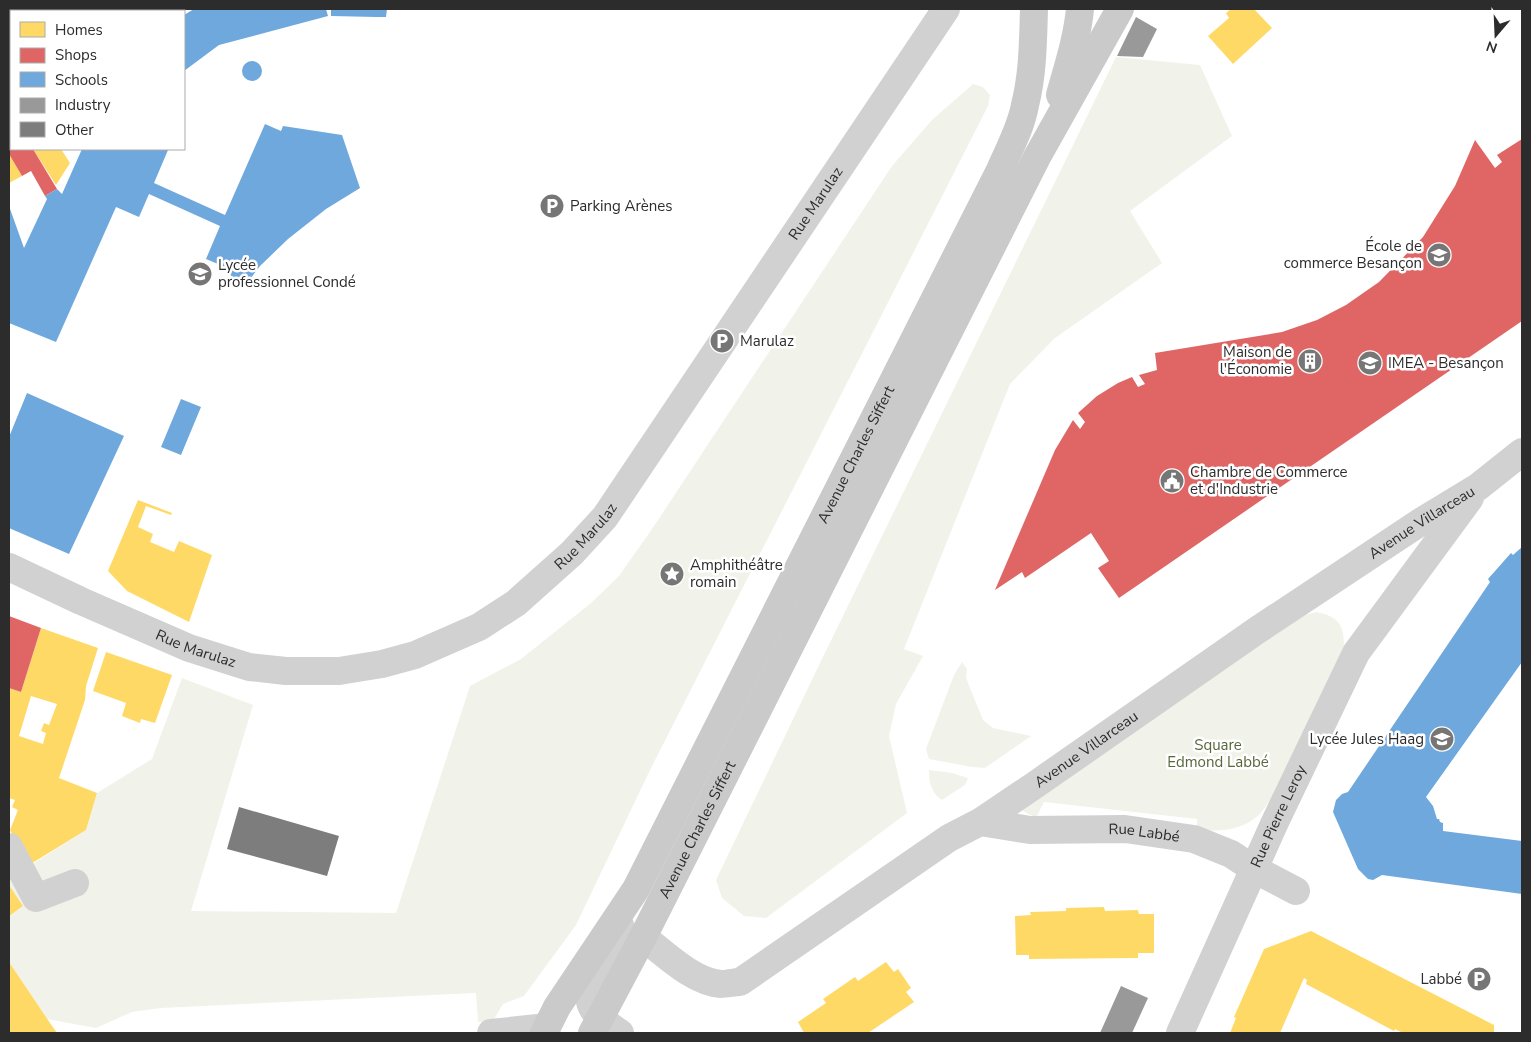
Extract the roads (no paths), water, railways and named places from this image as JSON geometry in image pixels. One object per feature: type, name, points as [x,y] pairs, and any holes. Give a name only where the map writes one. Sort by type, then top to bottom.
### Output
[{"type":"main road","name":"Avenue Charles Siffert","points":[[545,1030],[557,1007],[636,889],[1000,170],[1016,134],[1025,106],[1033,60],[1034,9]]},
{"type":"main road","name":"Avenue Charles Siffert","points":[[1037,158],[1070,62],[1080,9]]},
{"type":"main road","name":"Avenue Charles Siffert","points":[[604,1028],[644,936],[1037,158],[1120,9]]},
{"type":"street","name":"Rue Marulaz","points":[[9,567],[189,648],[249,667],[286,671],[339,671],[382,664],[415,655],[479,627],[516,603],[572,553],[605,517],[946,9]]},
{"type":"street","name":"Avenue Villarceau","points":[[644,936],[680,965],[703,979],[720,984],[740,982],[949,838],[980,822],[1035,786],[1256,631],[1422,521],[1478,487],[1522,452]]},
{"type":"street","name":"Rue Pierre Leroy","points":[[1180,1033],[1275,822],[1356,653],[1478,487]]},
{"type":"street","name":"Rue Labbé","points":[[980,822],[1030,830],[1125,829],[1194,839],[1231,854],[1254,869],[1296,891]]},
{"type":"street","points":[[9,847],[36,898],[74,883]]},
{"type":"street","name":"Avenue Charles Siffert","points":[[604,1028],[591,1006],[589,996],[636,889]]},
{"type":"street","points":[[491,1033],[545,1030]]},
{"type":"place","name":"Parking Arènes","points":[[552,206]]},
{"type":"place","name":"École de commerce Besançon","points":[[1439,255]]},
{"type":"place","name":"Lycée professionnel Condé","points":[[200,274]]},
{"type":"place","name":"Marulaz","points":[[722,341]]},
{"type":"place","name":"Maison de l'Économie","points":[[1310,361]]},
{"type":"place","name":"IMEA - Besançon","points":[[1370,363]]},
{"type":"place","name":"Chambre de Commerce et d'Industrie","points":[[1172,481]]},
{"type":"place","name":"Amphithéâtre romain","points":[[672,574]]},
{"type":"place","name":"Lycée Jules Haag","points":[[1442,739]]},
{"type":"place","name":"Labbé","points":[[1479,979]]},
{"type":"park label","name":"Square Edmond Labbé","points":[[1218,754]]}]
